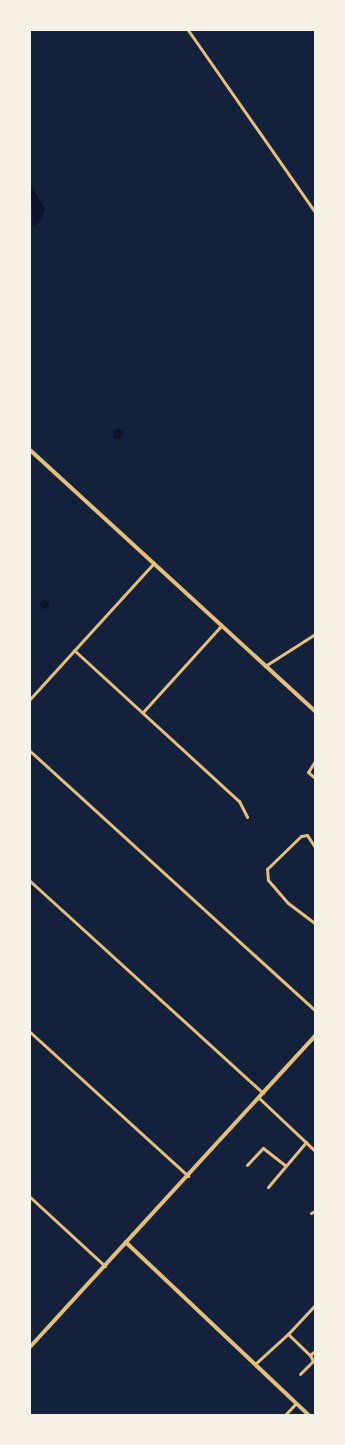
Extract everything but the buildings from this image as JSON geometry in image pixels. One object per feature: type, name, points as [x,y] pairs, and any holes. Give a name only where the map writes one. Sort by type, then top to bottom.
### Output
[{"type":"main road","points":[[30,450],[315,711]]},
{"type":"main road","points":[[30,1347],[315,1036]]},
{"type":"street","points":[[188,30],[315,212]]},
{"type":"street","points":[[30,699],[153,564]]},
{"type":"street","points":[[142,712],[221,626]]},
{"type":"street","points":[[265,666],[315,634]]},
{"type":"street","points":[[74,650],[239,801],[248,817]]},
{"type":"street","points":[[30,751],[315,1010]]},
{"type":"street","points":[[315,761],[308,772],[315,778]]},
{"type":"street","points":[[315,847],[307,835],[301,836],[267,869],[268,880],[273,886],[315,923]]},
{"type":"street","points":[[30,881],[263,1093]]},
{"type":"street","points":[[30,1032],[188,1176]]},
{"type":"street","points":[[259,1098],[315,1151]]},
{"type":"street","points":[[268,1187],[285,1165],[306,1142]]},
{"type":"street","points":[[247,1165],[263,1148],[285,1165]]},
{"type":"street","points":[[30,1197],[105,1266]]},
{"type":"street","points":[[126,1242],[309,1415]]},
{"type":"street","points":[[255,1364],[288,1334],[315,1305]]},
{"type":"street","points":[[288,1334],[310,1355],[312,1361],[300,1374]]},
{"type":"street","points":[[310,1355],[315,1351]]},
{"type":"street","points":[[285,1415],[296,1403]]},
{"type":"water","points":[[30,183],[45,209],[39,223],[33,226]]},
{"type":"water","points":[[116,429],[120,429],[122,430],[122,438],[116,439],[113,436],[113,432]]},
{"type":"water","points":[[42,600],[46,600],[48,604],[46,608],[42,608],[40,606],[40,602]]}]
